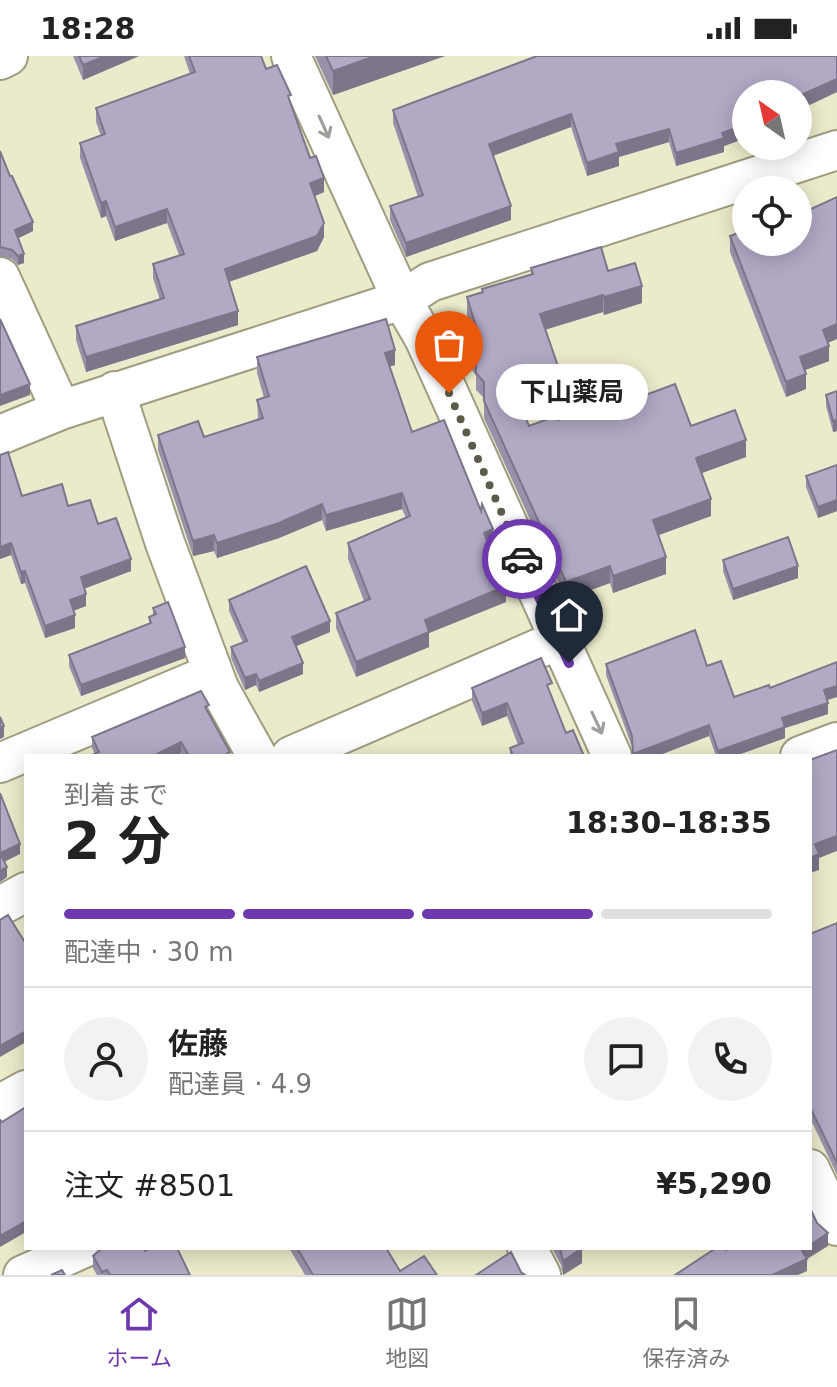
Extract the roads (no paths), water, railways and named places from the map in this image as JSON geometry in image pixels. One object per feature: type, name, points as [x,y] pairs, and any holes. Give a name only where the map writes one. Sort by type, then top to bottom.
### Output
[{"type":"street","points":[[0,60],[8,56]]},
{"type":"street","points":[[291,56],[402,300],[424,338],[611,754]]},
{"type":"street","points":[[0,435],[115,391],[402,300],[430,282],[837,150]]},
{"type":"street","points":[[0,277],[61,410]]},
{"type":"street","points":[[115,391],[165,543],[213,673],[256,754]]},
{"type":"street","points":[[296,754],[558,640]]},
{"type":"street","points":[[0,763],[213,673]]},
{"type":"street","points":[[805,754],[837,742]]},
{"type":"street","points":[[0,906],[24,893]]},
{"type":"street","points":[[0,1104],[24,1091]]},
{"type":"street","points":[[812,1173],[837,1226]]},
{"type":"street","points":[[528,1250],[541,1275]]},
{"type":"street","points":[[23,1275],[85,1258]]},
{"type":"place","name":"下山薬局","points":[[449,393]]}]
